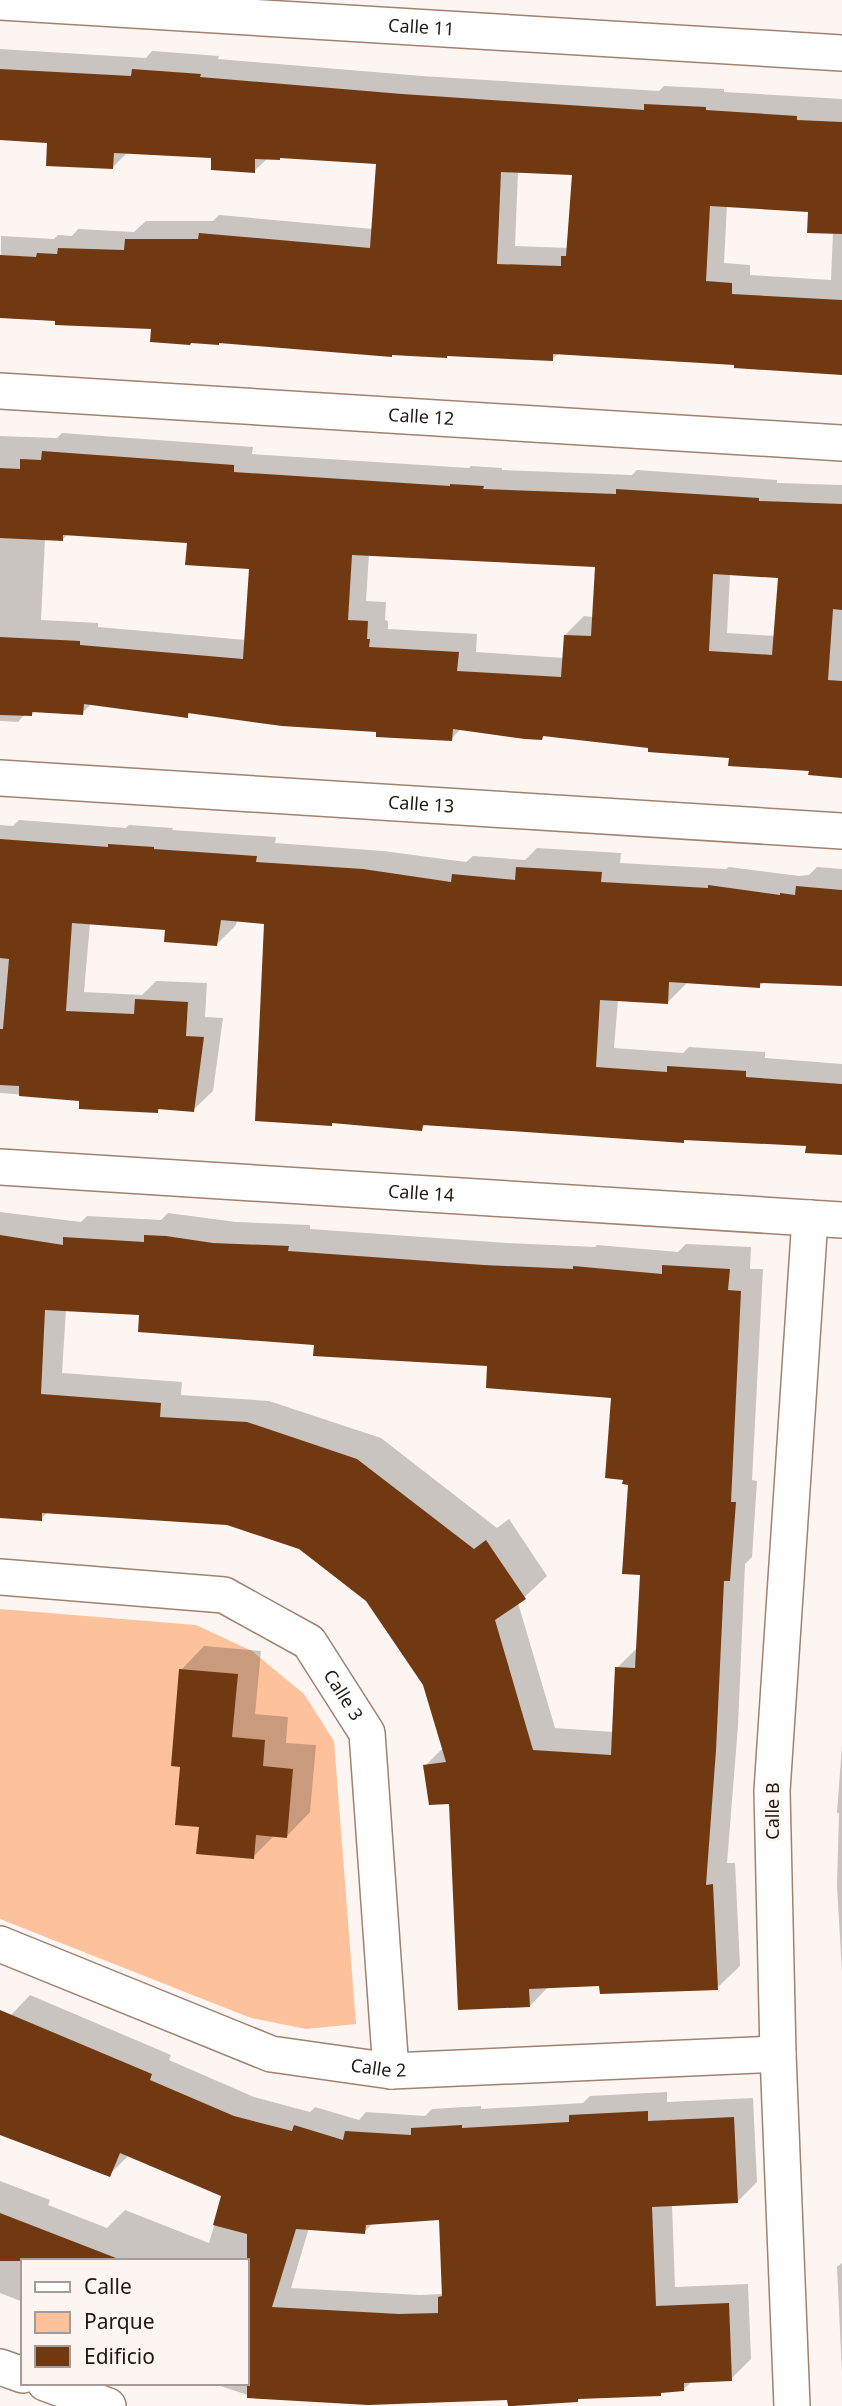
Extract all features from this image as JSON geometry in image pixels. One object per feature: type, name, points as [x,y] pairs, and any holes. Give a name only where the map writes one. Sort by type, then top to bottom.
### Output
[{"type":"street","name":"Calle 11","points":[[0,2],[842,53]]},
{"type":"street","name":"Calle 12","points":[[0,391],[842,443]]},
{"type":"street","name":"Calle 13","points":[[0,778],[842,831]]},
{"type":"street","name":"Calle 14","points":[[0,1167],[826,1219]]},
{"type":"street","name":"Calle B","points":[[792,2406],[778,2054],[772,1791],[826,1219]]},
{"type":"street","name":"Calle 3","points":[[0,1577],[224,1595],[309,1642],[367,1733],[391,2071]]},
{"type":"street","name":"Calle 2","points":[[0,1944],[271,2054],[391,2071],[778,2054]]},
{"type":"street","points":[[0,2367],[21,2374]]},
{"type":"street","points":[[50,2385],[108,2406]]},
{"type":"green space","points":[[0,1609],[196,1625],[252,1651],[304,1694],[334,1741],[356,2024],[306,2029],[251,2018],[0,1919]]},
{"type":"building","points":[[0,69],[131,76],[132,69],[402,94],[644,110],[644,104],[706,107],[706,110],[842,122],[842,234],[807,233],[808,212],[710,206],[706,281],[732,283],[732,294],[842,300],[842,375],[734,368],[734,365],[553,354],[553,361],[447,356],[392,357],[219,343],[190,345],[150,342],[151,329],[55,325],[55,321],[0,318],[0,255],[36,257],[37,253],[57,254],[58,248],[124,250],[125,239],[198,239],[199,233],[370,248],[376,164],[255,159],[255,173],[211,170],[211,158],[114,153],[113,169],[46,166],[47,143],[0,140]],"holes":[[[501,172],[572,175],[566,256],[561,256],[561,266],[497,264]]]},
{"type":"building","points":[[42,451],[234,465],[234,472],[484,486],[483,489],[616,494],[616,489],[759,498],[759,501],[842,504],[842,610],[833,609],[828,680],[842,681],[842,778],[808,775],[809,771],[728,766],[729,758],[648,752],[648,748],[543,736],[542,740],[525,739],[453,729],[452,741],[376,737],[376,732],[282,726],[188,713],[188,718],[84,704],[83,715],[32,712],[32,716],[0,715],[0,637],[80,641],[80,645],[243,659],[249,569],[185,565],[187,543],[63,535],[63,541],[0,538],[0,468],[20,469],[20,459],[41,460]],"holes":[[[352,555],[595,567],[591,636],[564,635],[561,677],[457,671],[459,652],[369,647],[368,621],[348,620]],[[713,574],[778,578],[772,655],[709,651]]]},
{"type":"building","points":[[0,839],[108,847],[108,844],[154,847],[257,856],[256,862],[363,869],[451,882],[452,874],[515,880],[516,867],[602,872],[601,882],[708,888],[708,885],[780,895],[795,895],[796,886],[842,890],[842,986],[760,983],[760,988],[669,982],[668,1004],[600,1000],[596,1067],[667,1072],[667,1066],[746,1071],[746,1077],[842,1084],[842,1155],[805,1153],[806,1146],[684,1140],[684,1143],[423,1125],[422,1131],[332,1123],[332,1126],[255,1121],[264,924],[221,920],[217,946],[164,942],[165,930],[72,923],[66,1011],[134,1014],[135,999],[188,1002],[186,1036],[204,1037],[194,1112],[79,1109],[79,1101],[19,1096],[19,1086],[0,1085],[0,1029],[3,1029],[9,959],[0,958]]},
{"type":"building","points":[[0,1235],[63,1245],[63,1237],[144,1242],[144,1235],[166,1236],[213,1243],[289,1246],[288,1251],[484,1265],[573,1269],[573,1266],[662,1274],[662,1265],[730,1269],[728,1290],[741,1291],[731,1502],[736,1502],[730,1581],[724,1581],[706,1885],[713,1884],[718,1990],[600,1994],[599,1986],[529,1989],[530,2007],[458,2010],[449,1804],[429,1805],[423,1765],[446,1762],[423,1685],[366,1601],[299,1549],[227,1525],[42,1513],[42,1521],[0,1518]],"holes":[[[45,1310],[139,1315],[138,1332],[314,1345],[313,1356],[487,1366],[486,1388],[611,1398],[605,1478],[623,1480],[622,1484],[628,1485],[622,1574],[640,1575],[635,1668],[615,1667],[611,1755],[533,1750],[495,1620],[526,1599],[486,1540],[474,1549],[357,1459],[247,1422],[160,1417],[161,1403],[41,1394]]]},
{"type":"building","points":[[179,1669],[238,1674],[232,1737],[265,1740],[263,1766],[293,1769],[287,1838],[256,1835],[254,1859],[196,1854],[199,1827],[175,1825],[180,1767],[171,1766]]},
{"type":"building","points":[[0,2010],[152,2074],[150,2080],[234,2116],[292,2131],[294,2125],[343,2140],[345,2131],[411,2135],[411,2128],[569,2122],[569,2115],[648,2111],[648,2121],[734,2117],[738,2203],[652,2207],[656,2306],[729,2303],[732,2381],[684,2383],[684,2391],[661,2393],[661,2396],[578,2399],[578,2402],[513,2406],[508,2406],[507,2400],[368,2405],[247,2398],[247,2234],[213,2225],[221,2196],[120,2153],[110,2177],[0,2135]],"holes":[[[439,2220],[442,2296],[438,2297],[438,2313],[399,2314],[272,2307],[296,2229],[365,2234],[366,2225]]]},
{"type":"building","points":[[0,2213],[116,2258],[21,2259],[0,2261]]}]
